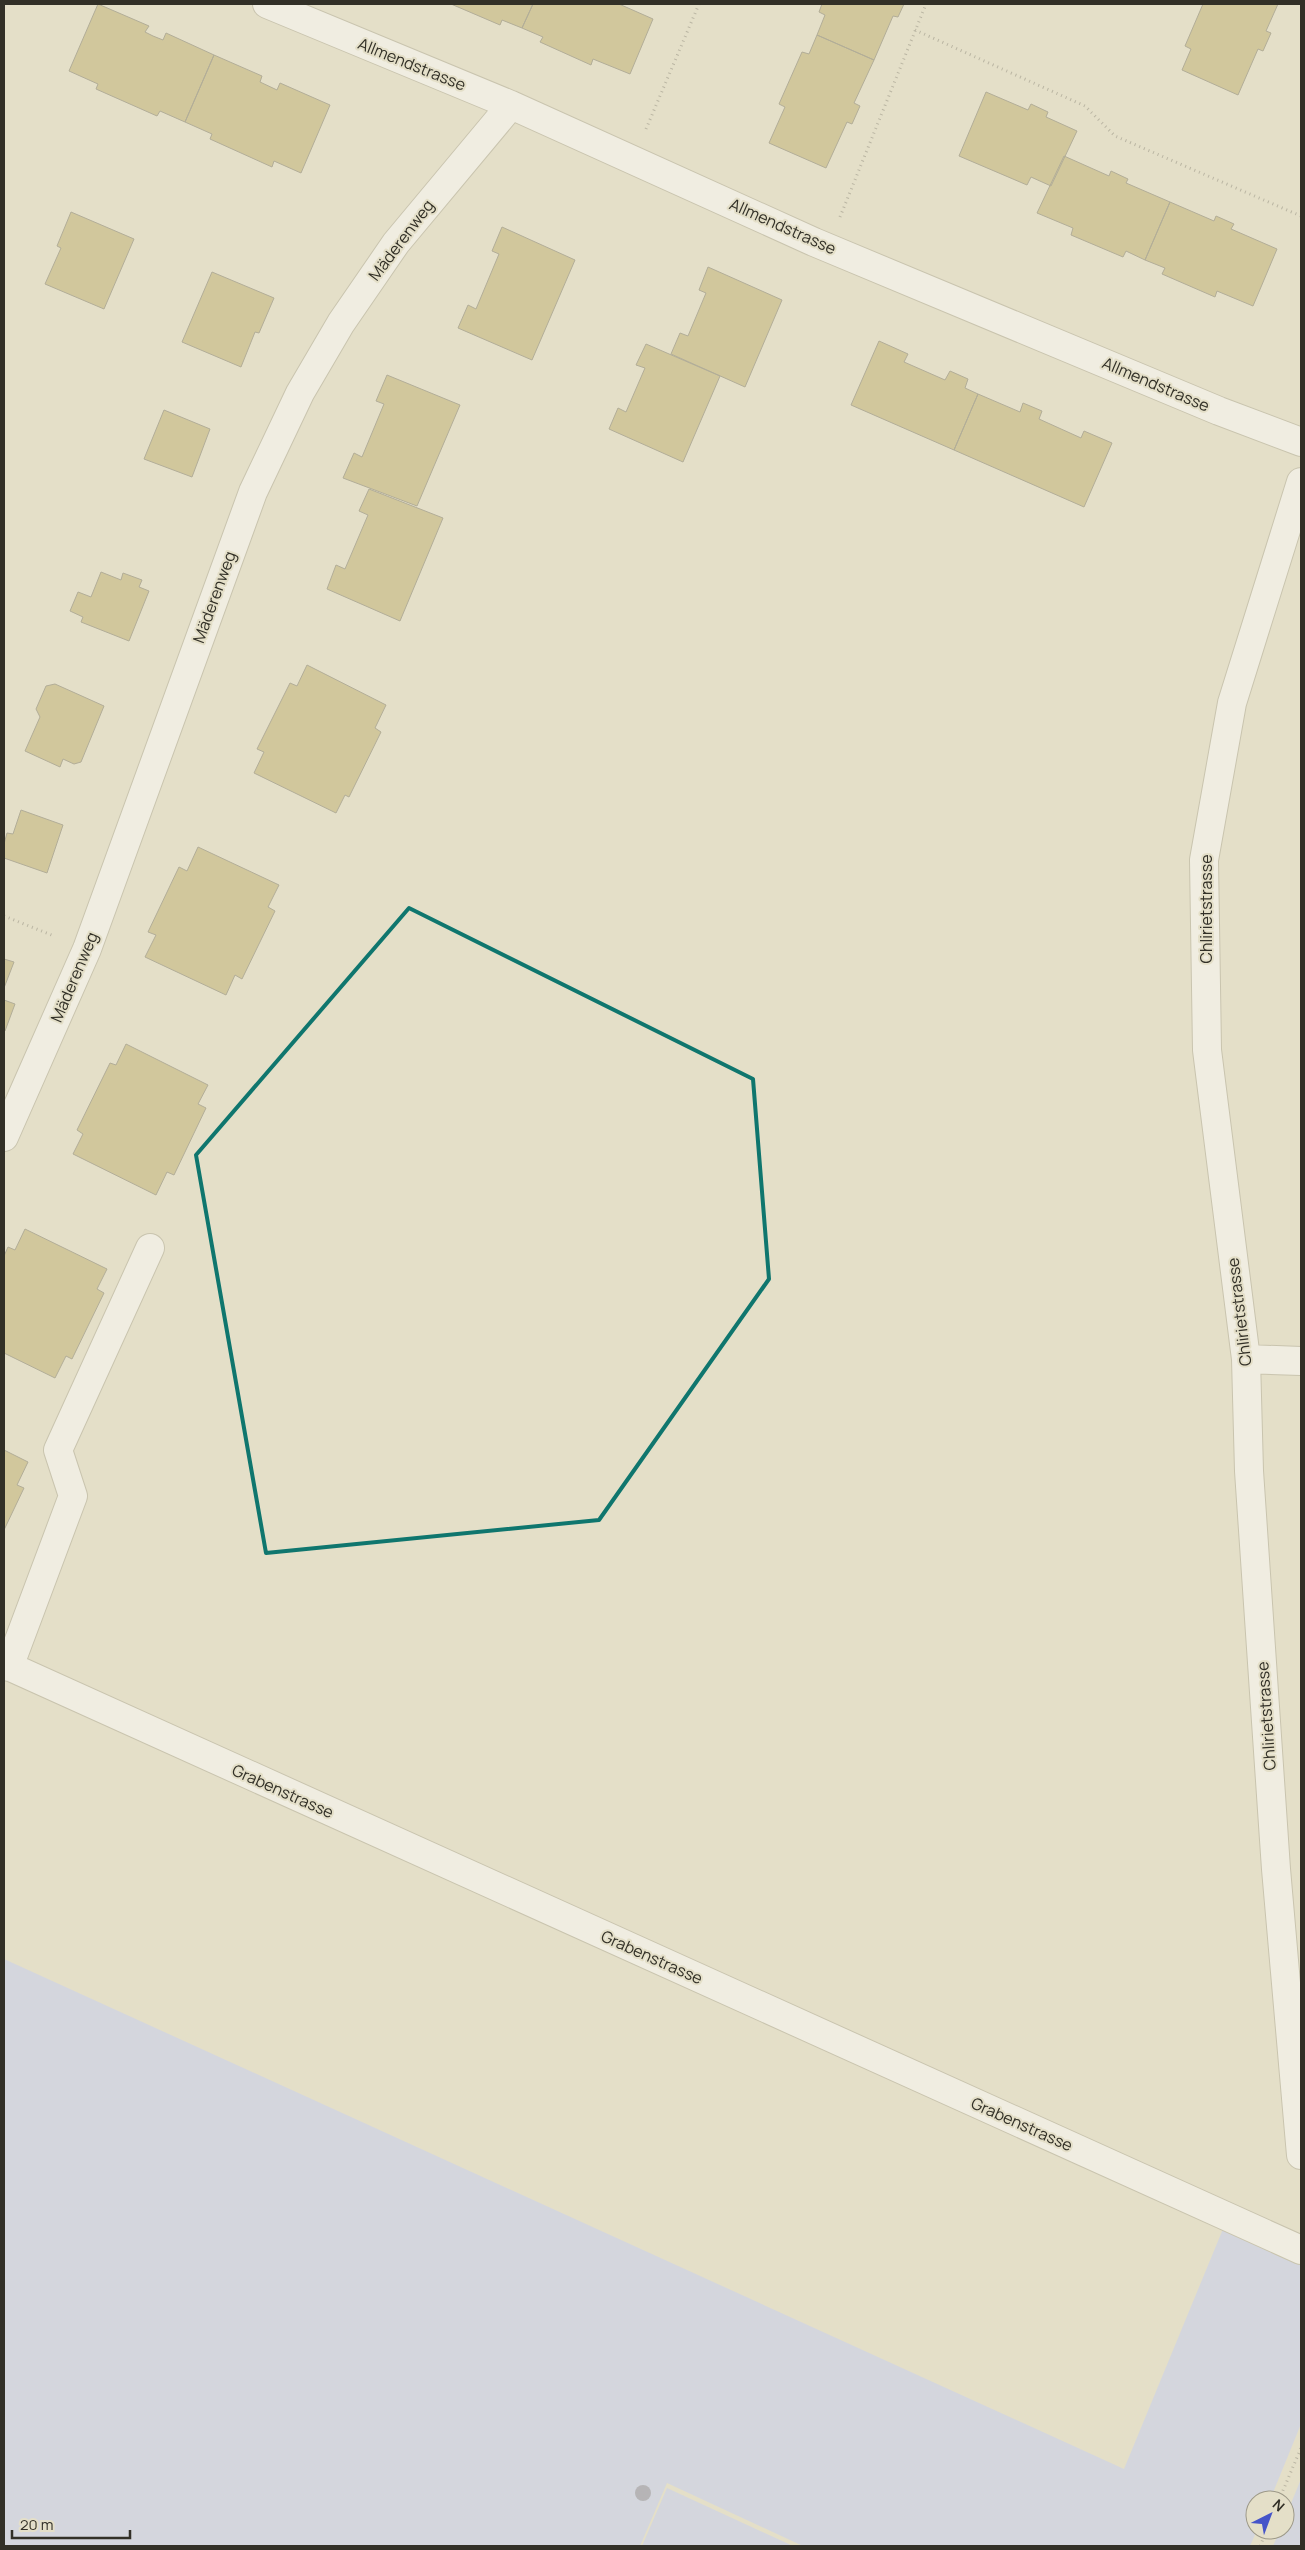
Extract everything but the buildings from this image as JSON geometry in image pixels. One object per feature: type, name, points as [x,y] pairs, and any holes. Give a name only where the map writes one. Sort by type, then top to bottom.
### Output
[{"type":"street","name":"Allmendstrasse","points":[[267,4],[511,105],[828,247],[1210,407],[1301,442]]},
{"type":"street","name":"Mäderenweg","points":[[4,1137],[87,949],[250,502],[300,393],[341,323],[396,243],[511,105]]},
{"type":"street","name":"Chlirietstrasse","points":[[1301,482],[1232,703],[1204,860],[1206,1050],[1246,1359],[1249,1471],[1276,1869],[1301,2155]]},
{"type":"street","points":[[6,1666],[74,1496],[58,1450],[150,1248]]},
{"type":"street","points":[[1246,1359],[1301,1361]]},
{"type":"street","name":"Grabenstrasse","points":[[6,1666],[1301,2250]]},
{"type":"path","points":[[633,159],[699,4]]},
{"type":"path","points":[[828,247],[926,4]]},
{"type":"path","points":[[916,30],[1085,106],[1115,136],[1301,216]]},
{"type":"path","points":[[4,916],[87,949]]},
{"type":"path","points":[[1283,2490],[1301,2448]]},
{"type":"highlighted area","points":[[409,908],[753,1079],[769,1279],[599,1520],[266,1553],[196,1155]]},
{"type":"shaded area","points":[[4,1959],[1124,2469],[1223,2229],[1301,2265],[1301,2424],[1274,2490],[1245,2490],[1245,2540],[1253,2540],[1250,2546],[803,2546],[667,2483],[640,2546],[4,2546]]},
{"type":"shaded area","points":[[1301,2479],[1301,2546],[1273,2546],[1276,2540],[1295,2540],[1295,2494]]},
{"type":"shaded area","points":[[667,2488],[793,2546],[642,2546]]}]
